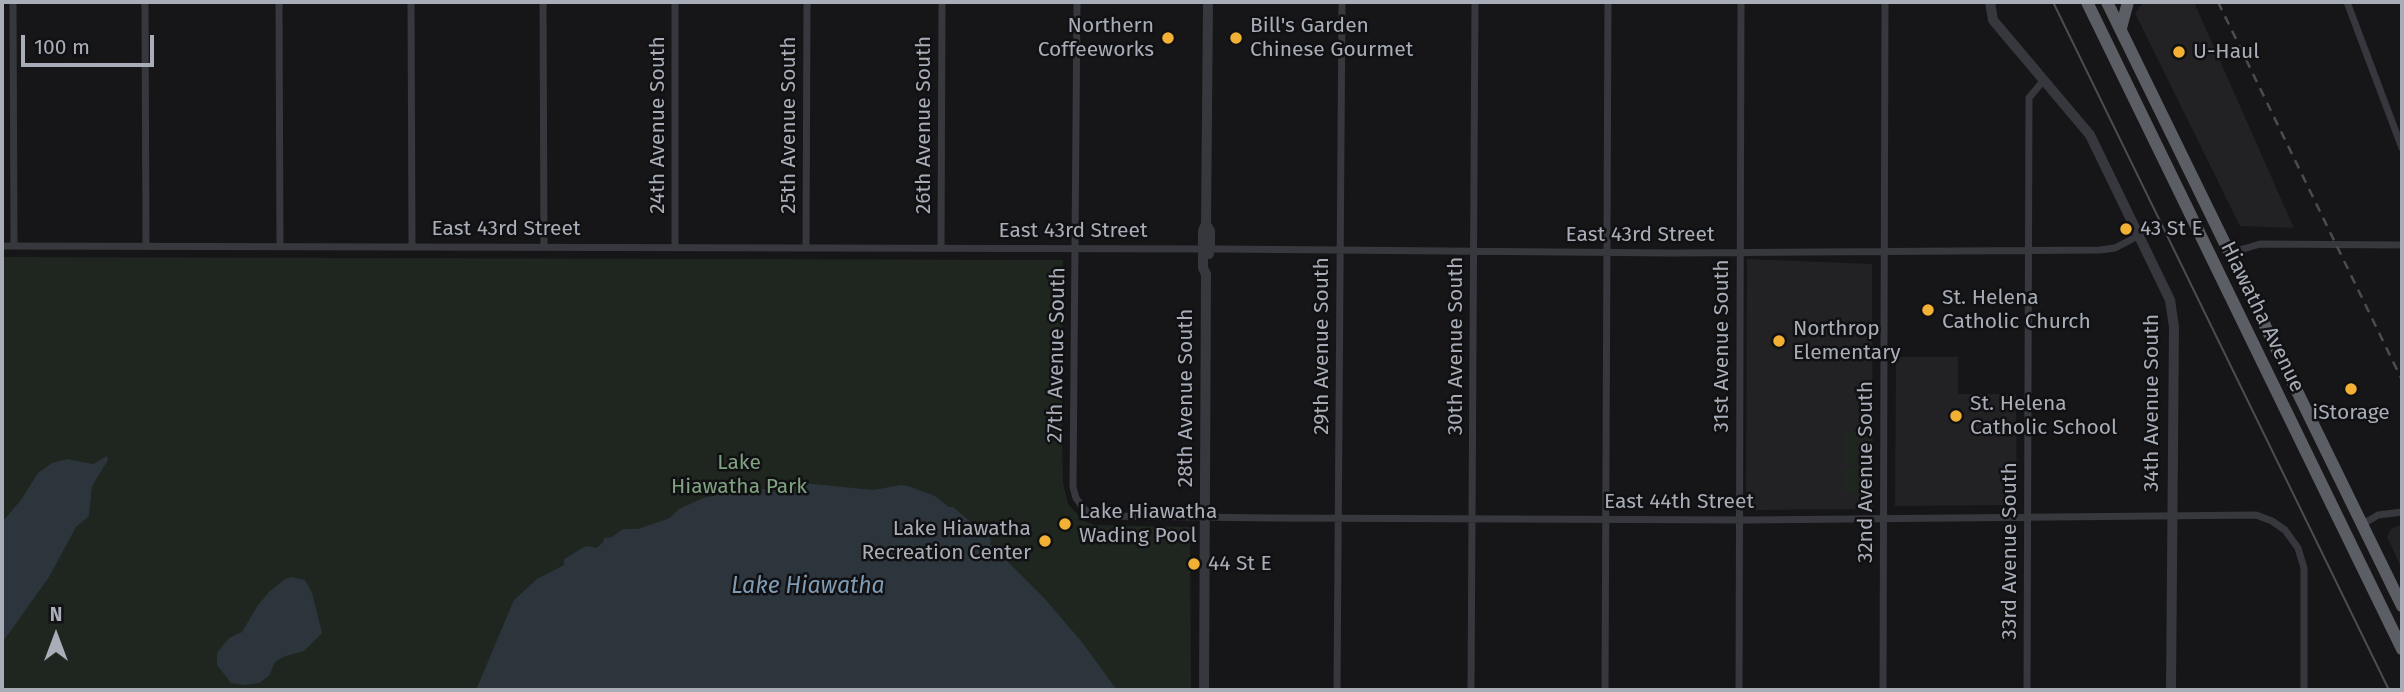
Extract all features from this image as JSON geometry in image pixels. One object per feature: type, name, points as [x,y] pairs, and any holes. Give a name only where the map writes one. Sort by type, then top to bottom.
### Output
[{"type":"highway","name":"Hiawatha Avenue","points":[[2087,2],[2402,649]]},
{"type":"highway","name":"Hiawatha Avenue","points":[[2108,2],[2402,606]]},
{"type":"highway","points":[[2121,29],[2128,2]]},
{"type":"street","points":[[13,2],[14,246]]},
{"type":"street","points":[[145,2],[146,246]]},
{"type":"street","points":[[279,2],[280,247]]},
{"type":"street","points":[[411,2],[412,246]]},
{"type":"street","points":[[543,2],[544,246]]},
{"type":"street","name":"24th Avenue South","points":[[675,2],[675,247]]},
{"type":"street","name":"25th Avenue South","points":[[806,248],[807,2]]},
{"type":"street","name":"26th Avenue South","points":[[940,248],[942,2]]},
{"type":"street","name":"27th Avenue South","points":[[1076,498],[1073,487],[1077,2]]},
{"type":"street","name":"28th Avenue South","points":[[1204,690],[1206,274],[1203,260],[1210,244],[1210,230],[1206,224],[1209,2]]},
{"type":"street","name":"29th Avenue South","points":[[1338,690],[1342,2]]},
{"type":"street","name":"30th Avenue South","points":[[1471,690],[1475,2]]},
{"type":"street","points":[[1605,690],[1608,2]]},
{"type":"street","name":"31st Avenue South","points":[[1739,690],[1741,2]]},
{"type":"street","name":"32nd Avenue South","points":[[1883,690],[1885,2]]},
{"type":"street","name":"34th Avenue South","points":[[1990,2],[1993,20],[2090,135],[2170,300],[2174,327],[2171,690]]},
{"type":"street","points":[[2347,2],[2402,148]]},
{"type":"street","name":"33rd Avenue South","points":[[2027,690],[2029,98],[2043,81]]},
{"type":"street","name":"East 43rd Street","points":[[2,246],[544,246],[1740,253],[2100,250],[2115,248],[2140,235]]},
{"type":"street","points":[[2230,253],[2260,244],[2402,245]]},
{"type":"street","name":"East 44th Street","points":[[1076,498],[1084,509],[1094,515],[1205,517],[1738,520],[2256,515],[2285,530],[2298,548],[2304,568],[2304,690]]},
{"type":"street","points":[[2363,524],[2378,515],[2402,512]]},
{"type":"shaded area","points":[[2144,2],[2194,2],[2294,228],[2240,226],[2135,13]]},
{"type":"shaded area","points":[[1747,259],[1872,264],[1873,509],[1746,510]]},
{"type":"shaded area","name":"St. Helena Catholic School","points":[[1896,357],[1958,357],[1958,394],[2016,394],[2017,505],[1895,506]]},
{"type":"shaded area","points":[[2402,524],[2402,569],[2387,537],[2391,529]]},
{"type":"green space","name":"Lake Hiawatha Park","points":[[2,257],[1063,260],[1062,443],[1063,483],[1068,504],[1084,521],[1095,525],[1190,527],[1191,690],[2,690]]},
{"type":"green space","points":[[1845,432],[1857,432],[1857,464],[1845,464]]},
{"type":"green space","points":[[1857,466],[1868,489],[1861,494],[1853,494],[1843,487],[1843,469]]},
{"type":"water","points":[[107,456],[108,460],[92,486],[89,516],[76,527],[49,577],[2,643],[2,522],[21,500],[38,473],[52,463],[67,459],[93,464]]},
{"type":"water","name":"Lake Hiawatha","points":[[794,482],[873,490],[908,486],[935,496],[953,507],[991,539],[990,544],[1045,599],[1081,641],[1117,690],[476,690],[514,600],[537,579],[564,565],[564,559],[586,546],[597,548],[604,538],[612,537],[623,529],[638,529],[670,518],[679,509],[703,498],[726,493],[747,495],[755,490],[783,487]]},
{"type":"water","points":[[292,577],[305,580],[312,593],[322,633],[304,651],[275,662],[269,676],[259,683],[231,683],[217,665],[217,653],[229,638],[242,632],[270,591]]},
{"type":"tram line","points":[[2053,2],[2389,690]]},
{"type":"railway","points":[[2218,2],[2402,380]]},
{"type":"place","name":"Northern Coffeeworks","points":[[1168,38]]},
{"type":"place","name":"Bill's Garden Chinese Gourmet","points":[[1236,38]]},
{"type":"place","name":"U-Haul","points":[[2179,52]]},
{"type":"place","name":"43 St E","points":[[2126,229]]},
{"type":"place","name":"St. Helena Catholic Church","points":[[1928,310]]},
{"type":"place","name":"Northrop Elementary","points":[[1779,341]]},
{"type":"place","name":"iStorage","points":[[2351,389]]},
{"type":"place","name":"St. Helena Catholic School","points":[[1956,416]]},
{"type":"place","name":"Lake Hiawatha Wading Pool","points":[[1065,524]]},
{"type":"place","name":"Lake Hiawatha Recreation Center","points":[[1045,541]]},
{"type":"place","name":"44 St E","points":[[1194,564]]}]
